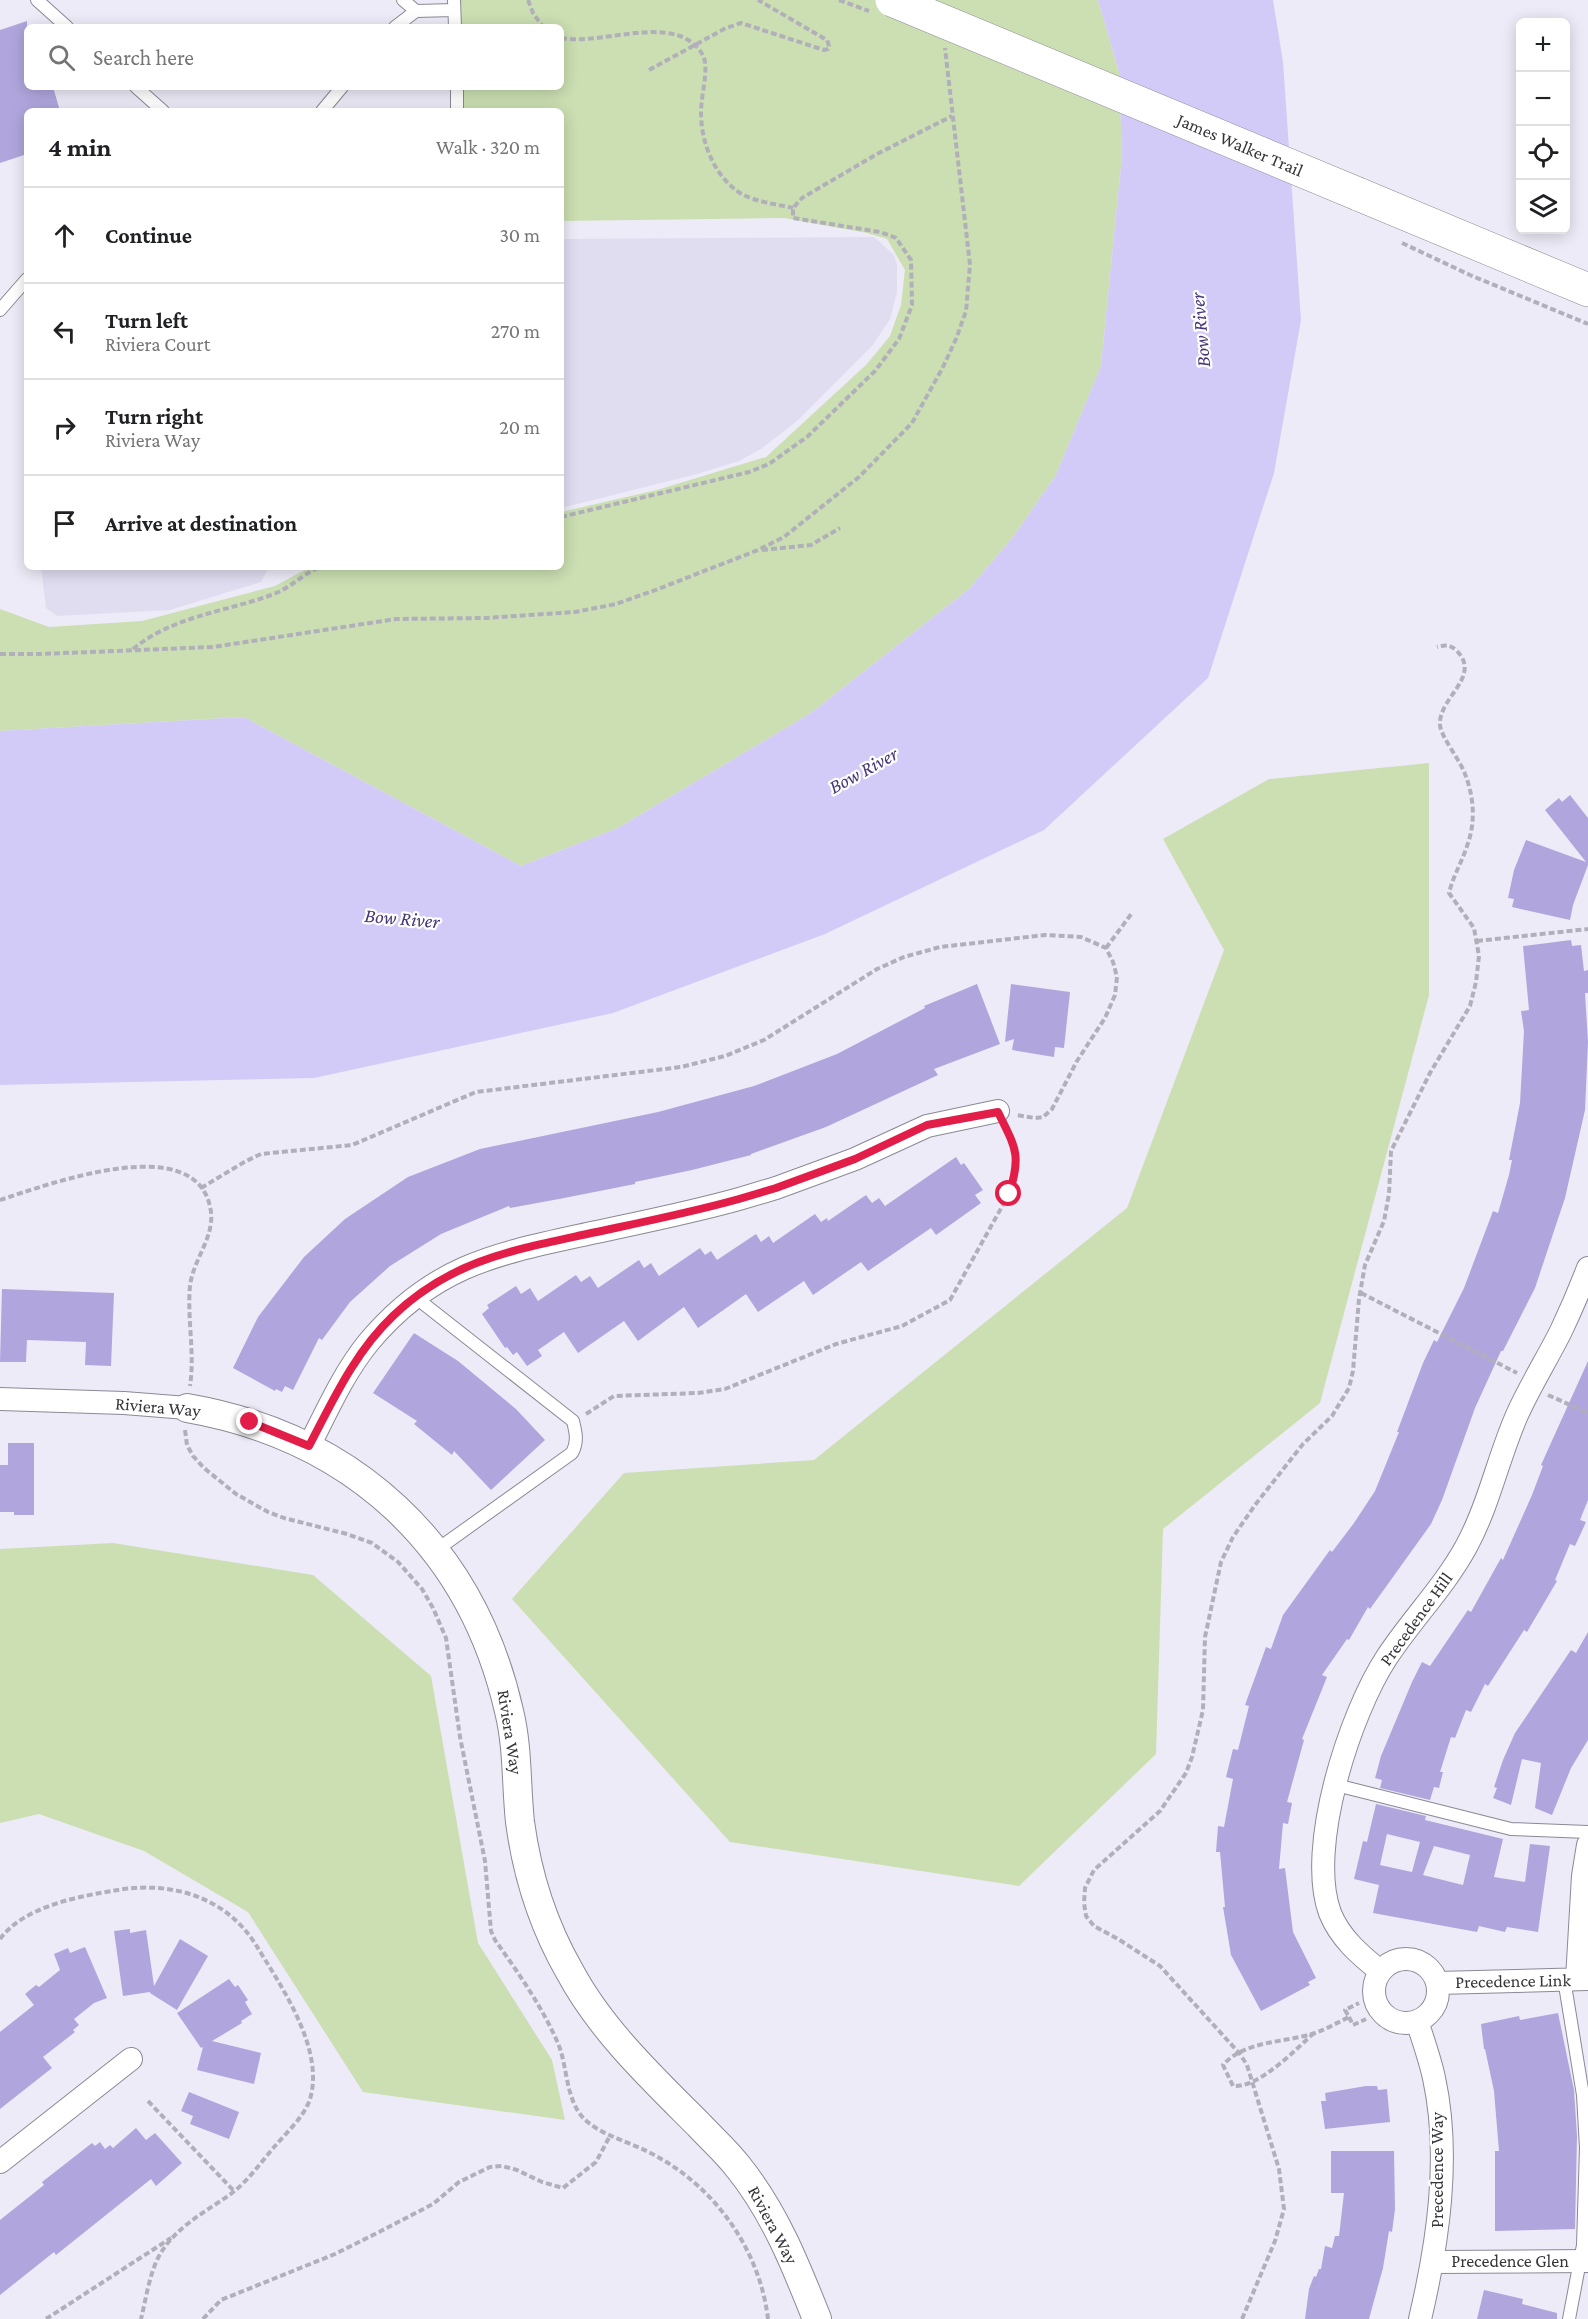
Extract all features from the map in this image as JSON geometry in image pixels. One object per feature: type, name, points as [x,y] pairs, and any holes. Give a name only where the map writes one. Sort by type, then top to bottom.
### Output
[{"type":"main road","name":"James Walker Trail","points":[[881,5],[1358,195],[1588,290]]},
{"type":"street","points":[[309,1446],[342,1384],[367,1345],[392,1317],[415,1297],[467,1266],[507,1251],[739,1199],[855,1159],[927,1125],[998,1112]]},
{"type":"street","name":"Precedence Hill","points":[[1380,1971],[1345,1939],[1330,1914],[1324,1876],[1329,1813],[1354,1723],[1375,1677],[1399,1640],[1444,1582],[1476,1528],[1516,1417],[1562,1328],[1588,1268]]},
{"type":"street","name":"Riviera Way","points":[[0,1399],[188,1407],[250,1422],[309,1446],[355,1474],[387,1499],[413,1525],[435,1551],[472,1606],[486,1634],[510,1712],[517,1761],[520,1820],[527,1860],[538,1899],[570,1974],[627,2051],[737,2165],[762,2198],[797,2268],[817,2319]]},
{"type":"street","points":[[1576,1979],[1583,1876],[1588,1845]]},
{"type":"street","points":[[1407,1958],[1426,1966],[1433,1973],[1437,1983],[1436,2002],[1432,2010],[1417,2021],[1407,2024],[1396,2022],[1379,2010],[1373,1990],[1380,1971],[1388,1964],[1407,1958]]},
{"type":"street","name":"Precedence Link","points":[[1437,1983],[1576,1979]]},
{"type":"street","name":"Precedence Way","points":[[1417,2021],[1434,2080],[1439,2121],[1439,2212],[1432,2262],[1420,2319]]},
{"type":"street","points":[[0,2162],[131,2059]]},
{"type":"street","name":"Precedence Glen","points":[[1432,2262],[1585,2261]]},
{"type":"lane","points":[[37,0],[64,24]]},
{"type":"lane","points":[[403,0],[416,11]]},
{"type":"lane","points":[[398,24],[416,11],[454,5],[455,24]]},
{"type":"lane","points":[[139,90],[160,108]]},
{"type":"lane","points":[[324,108],[339,90]]},
{"type":"lane","points":[[457,90],[457,108]]},
{"type":"lane","points":[[0,310],[24,282]]},
{"type":"lane","points":[[415,1297],[573,1421],[576,1446],[572,1453],[435,1551]]},
{"type":"lane","points":[[1336,1785],[1511,1829],[1588,1832]]},
{"type":"lane","points":[[1569,2319],[1585,2261],[1587,2124],[1576,1979]]},
{"type":"path","points":[[528,0],[533,14],[541,24]]},
{"type":"path","points":[[649,70],[726,28],[741,23],[824,50],[828,49],[827,40],[758,0]]},
{"type":"path","points":[[839,0],[881,5]]},
{"type":"path","points":[[564,38],[659,34],[681,36],[696,45],[705,62],[702,129],[706,147],[716,167],[739,192],[758,200],[793,208]]},
{"type":"path","points":[[0,654],[213,648],[396,619],[485,618],[575,612],[616,604],[644,595],[758,550],[784,537],[859,477],[912,423],[956,339],[966,311],[970,265],[945,46]]},
{"type":"path","points":[[564,517],[749,472],[769,464],[807,437],[875,371],[899,339],[912,305],[910,260],[896,238],[880,232],[793,218],[793,208],[802,198],[877,154],[952,116]]},
{"type":"path","points":[[1399,242],[1470,275],[1588,324]]},
{"type":"path","points":[[758,550],[811,545],[840,528]]},
{"type":"path","points":[[133,650],[150,635],[200,615],[273,595],[297,582],[312,570]]},
{"type":"path","points":[[1242,2319],[1275,2241],[1284,2208],[1279,2169],[1247,2065],[1240,2054],[1160,1966],[1136,1949],[1094,1926],[1085,1909],[1085,1888],[1094,1870],[1160,1811],[1186,1773],[1203,1710],[1204,1637],[1221,1562],[1233,1537],[1255,1505],[1303,1444],[1332,1416],[1349,1388],[1353,1371],[1360,1293],[1365,1265],[1384,1221],[1389,1194],[1391,1151],[1430,1073],[1470,1006],[1479,956],[1477,941],[1473,928],[1449,893],[1468,844],[1473,820],[1473,802],[1460,760],[1444,737],[1440,726],[1442,714],[1449,699],[1461,684],[1465,674],[1465,663],[1453,648],[1446,645],[1437,648]]},
{"type":"path","points":[[1106,948],[1132,913]]},
{"type":"path","points":[[1477,941],[1588,929]]},
{"type":"path","points":[[201,1188],[261,1154],[352,1144],[369,1139],[476,1092],[681,1067],[725,1056],[764,1040],[877,969],[904,957],[940,947],[1045,935],[1081,937],[1106,948],[1117,976],[1115,994],[1105,1018],[1077,1061],[1052,1109],[1043,1117],[1035,1118],[998,1112]]},
{"type":"path","points":[[573,1421],[614,1396],[698,1393],[725,1389],[836,1344],[902,1326],[950,1300],[1003,1204],[1013,1181],[1017,1153],[998,1112]]},
{"type":"path","points":[[0,1200],[59,1181],[108,1169],[164,1168],[185,1174],[201,1188],[209,1204],[211,1223],[206,1241],[194,1267],[190,1286],[187,1445],[198,1462],[236,1494],[268,1512],[372,1543],[398,1562],[427,1599],[446,1638],[460,1737],[485,1861],[491,1931],[558,2042],[572,2098],[578,2111],[586,2120],[668,2162],[695,2182],[717,2205],[735,2228],[750,2258],[762,2291],[768,2319]]},
{"type":"path","points":[[1360,1293],[1519,1374]]},
{"type":"path","points":[[1546,1394],[1588,1413]]},
{"type":"path","points":[[0,1939],[19,1920],[46,1908],[88,1895],[125,1889],[162,1887],[188,1893],[213,1904],[232,1916],[247,1931],[298,2018],[311,2058],[313,2083],[309,2100],[298,2119],[234,2191],[195,2217],[174,2236],[46,2319]]},
{"type":"path","points":[[1359,2003],[1345,2010],[1348,2018],[1353,2025],[1366,2019]]},
{"type":"path","points":[[1314,2033],[1266,2074],[1241,2087],[1233,2086],[1223,2065],[1228,2059],[1256,2046],[1314,2033],[1348,2018]]},
{"type":"path","points":[[148,2101],[234,2191]]},
{"type":"path","points":[[203,2319],[221,2300],[335,2254],[433,2204],[459,2182],[490,2167],[502,2166],[517,2170],[555,2187],[563,2188],[596,2162],[611,2134]]},
{"type":"path","points":[[141,2319],[158,2258],[174,2236]]},
{"type":"shaded area","points":[[874,237],[894,255],[897,265],[897,292],[890,319],[873,345],[798,420],[761,449],[739,461],[697,474],[564,507],[564,239]]},
{"type":"shaded area","points":[[41,570],[267,570],[261,582],[170,610],[57,616],[46,608]]},
{"type":"green space","points":[[454,0],[1098,0],[1119,72],[1122,156],[1101,366],[1056,475],[1013,537],[969,589],[811,713],[618,828],[521,866],[244,717],[0,731],[0,609],[49,627],[142,621],[275,586],[304,570],[564,570],[564,511],[657,490],[766,457],[867,364],[890,336],[901,305],[905,270],[887,239],[867,233],[784,218],[564,221],[564,108],[456,108],[456,90],[564,90],[564,24],[455,24]]},
{"type":"green space","points":[[1429,763],[1429,995],[1320,1403],[1163,1529],[1156,1754],[1019,1886],[730,1842],[512,1599],[624,1473],[814,1460],[1127,1208],[1224,950],[1163,839],[1269,779]]},
{"type":"green space","points":[[113,1543],[313,1575],[431,1676],[478,1943],[552,2060],[565,2120],[363,2092],[248,1912],[144,1851],[39,1814],[0,1823],[0,1549]]},
{"type":"water","name":"Bow River","points":[[1098,0],[1273,0],[1283,62],[1301,320],[1274,473],[1208,678],[1044,830],[825,934],[613,1013],[314,1078],[0,1085],[0,731],[244,717],[521,866],[618,828],[811,713],[969,589],[1013,537],[1056,475],[1101,366],[1122,156],[1119,72]]},
{"type":"building","points":[[27,21],[27,24],[24,24],[24,90],[54,90],[59,108],[24,108],[24,155],[0,163],[0,30]]},
{"type":"building","points":[[1570,795],[1588,818],[1588,865],[1573,905],[1570,920],[1512,907],[1514,899],[1508,898],[1514,870],[1526,840],[1586,862],[1545,810],[1559,798],[1562,802]]},
{"type":"building","points":[[1571,940],[1572,946],[1581,945],[1584,971],[1588,970],[1588,993],[1585,993],[1588,1042],[1585,1110],[1565,1198],[1535,1288],[1501,1351],[1475,1408],[1431,1524],[1370,1609],[1368,1607],[1349,1640],[1347,1639],[1322,1675],[1327,1677],[1302,1739],[1304,1740],[1287,1802],[1292,1803],[1288,1824],[1283,1823],[1279,1869],[1285,1868],[1293,1932],[1316,1978],[1308,1982],[1310,1985],[1261,2011],[1231,1955],[1223,1907],[1225,1907],[1220,1852],[1216,1852],[1218,1826],[1224,1827],[1233,1779],[1226,1777],[1233,1749],[1238,1750],[1249,1706],[1245,1705],[1266,1647],[1271,1649],[1283,1615],[1330,1550],[1332,1552],[1354,1523],[1375,1491],[1423,1363],[1434,1340],[1437,1342],[1464,1288],[1493,1211],[1498,1213],[1512,1160],[1509,1160],[1520,1103],[1524,1031],[1521,1011],[1529,1010],[1523,946]]},
{"type":"building","points":[[977,984],[1000,1044],[934,1069],[938,1075],[826,1127],[751,1155],[635,1182],[635,1184],[510,1208],[509,1206],[441,1234],[390,1266],[350,1302],[322,1340],[319,1338],[293,1390],[285,1386],[282,1392],[276,1389],[275,1391],[233,1368],[258,1317],[304,1257],[345,1219],[408,1177],[480,1149],[658,1112],[754,1086],[837,1054],[925,1008],[924,1006]]},
{"type":"building","points":[[1011,984],[1070,992],[1064,1048],[1055,1047],[1054,1057],[1012,1050],[1014,1039],[1005,1042]]},
{"type":"building","points":[[956,1157],[961,1165],[964,1163],[983,1190],[975,1195],[981,1203],[936,1235],[931,1228],[868,1271],[861,1262],[813,1295],[804,1281],[758,1312],[746,1294],[698,1328],[684,1307],[638,1341],[624,1321],[578,1353],[564,1332],[538,1350],[542,1356],[527,1366],[517,1352],[513,1355],[507,1347],[505,1348],[482,1314],[489,1308],[487,1305],[516,1286],[521,1294],[530,1288],[538,1301],[576,1275],[581,1282],[590,1276],[598,1288],[639,1260],[644,1268],[651,1263],[659,1276],[700,1248],[705,1255],[711,1251],[717,1260],[756,1234],[761,1242],[769,1236],[773,1243],[815,1214],[821,1222],[827,1218],[828,1221],[866,1195],[872,1203],[879,1198],[885,1206]]},
{"type":"building","points":[[2,1289],[114,1293],[111,1366],[85,1365],[86,1342],[27,1340],[26,1362],[0,1362]]},
{"type":"building","points":[[414,1333],[458,1361],[516,1409],[545,1440],[491,1490],[454,1451],[452,1455],[414,1424],[417,1421],[373,1393]]},
{"type":"building","points":[[1588,1361],[1588,1500],[1580,1520],[1586,1522],[1575,1546],[1570,1544],[1555,1580],[1557,1581],[1527,1632],[1524,1630],[1488,1686],[1485,1684],[1471,1712],[1466,1710],[1455,1738],[1451,1737],[1440,1772],[1443,1772],[1439,1788],[1434,1787],[1430,1800],[1380,1788],[1382,1780],[1375,1778],[1381,1756],[1412,1682],[1422,1662],[1430,1666],[1468,1610],[1471,1612],[1501,1558],[1503,1560],[1532,1495],[1543,1466],[1541,1465]]},
{"type":"building","points":[[8,1443],[34,1443],[34,1515],[0,1512],[0,1465],[8,1465]]},
{"type":"building","points":[[1588,1632],[1588,1740],[1571,1768],[1552,1815],[1535,1808],[1541,1763],[1522,1759],[1511,1805],[1493,1798],[1497,1788],[1494,1787],[1503,1760],[1515,1733],[1571,1650],[1576,1653]]},
{"type":"building","points":[[1376,1804],[1426,1816],[1425,1820],[1503,1839],[1494,1877],[1525,1882],[1530,1844],[1550,1846],[1538,1932],[1507,1927],[1505,1932],[1479,1926],[1477,1932],[1373,1913],[1379,1885],[1354,1879],[1363,1841],[1367,1842]],"holes":[[[1387,1834],[1420,1842],[1412,1872],[1380,1865]],[[1434,1846],[1470,1855],[1463,1885],[1423,1875]]]},
{"type":"building","points":[[130,1929],[130,1933],[146,1930],[154,1986],[180,1939],[208,1956],[177,2010],[150,1992],[123,1996],[114,1931]]},
{"type":"building","points":[[85,1947],[107,1998],[94,2003],[74,2019],[79,2025],[73,2030],[75,2032],[43,2057],[52,2068],[0,2109],[0,2032],[34,2005],[25,1994],[36,1985],[39,1987],[60,1970],[54,1954],[68,1948],[70,1953]]},
{"type":"building","points":[[229,1979],[235,1987],[238,1985],[248,2000],[245,2002],[252,2014],[241,2021],[242,2023],[212,2041],[261,2053],[254,2084],[197,2070],[203,2047],[201,2048],[177,2013]]},
{"type":"building","points":[[1558,2013],[1574,2090],[1577,2136],[1575,2229],[1495,2231],[1495,2151],[1499,2151],[1494,2091],[1484,2049],[1481,2024],[1519,2016],[1520,2020]]},
{"type":"building","points":[[1377,2086],[1378,2090],[1387,2089],[1390,2122],[1325,2129],[1321,2101],[1326,2101],[1325,2093]]},
{"type":"building","points":[[189,2092],[239,2112],[229,2139],[190,2124],[193,2116],[181,2111]]},
{"type":"building","points":[[136,2128],[146,2140],[155,2133],[182,2163],[156,2186],[151,2179],[56,2255],[54,2252],[0,2295],[0,2220],[44,2185],[42,2182],[92,2143],[95,2146],[100,2142],[105,2149],[110,2145],[113,2148]]},
{"type":"building","points":[[1331,2151],[1394,2151],[1395,2209],[1392,2232],[1389,2231],[1383,2268],[1369,2319],[1305,2319],[1309,2289],[1314,2276],[1316,2277],[1321,2269],[1325,2246],[1332,2248],[1335,2236],[1339,2236],[1344,2193],[1331,2193]]},
{"type":"building","points":[[1484,2290],[1523,2299],[1522,2304],[1557,2313],[1557,2319],[1477,2319]]},
{"type":"route","points":[[250,1422],[272,1429],[309,1446],[354,1364],[367,1345],[403,1306],[444,1278],[467,1266],[507,1251],[703,1209],[739,1199],[855,1159],[927,1125],[998,1112],[1017,1153],[1016,1168],[1009,1194]]}]
